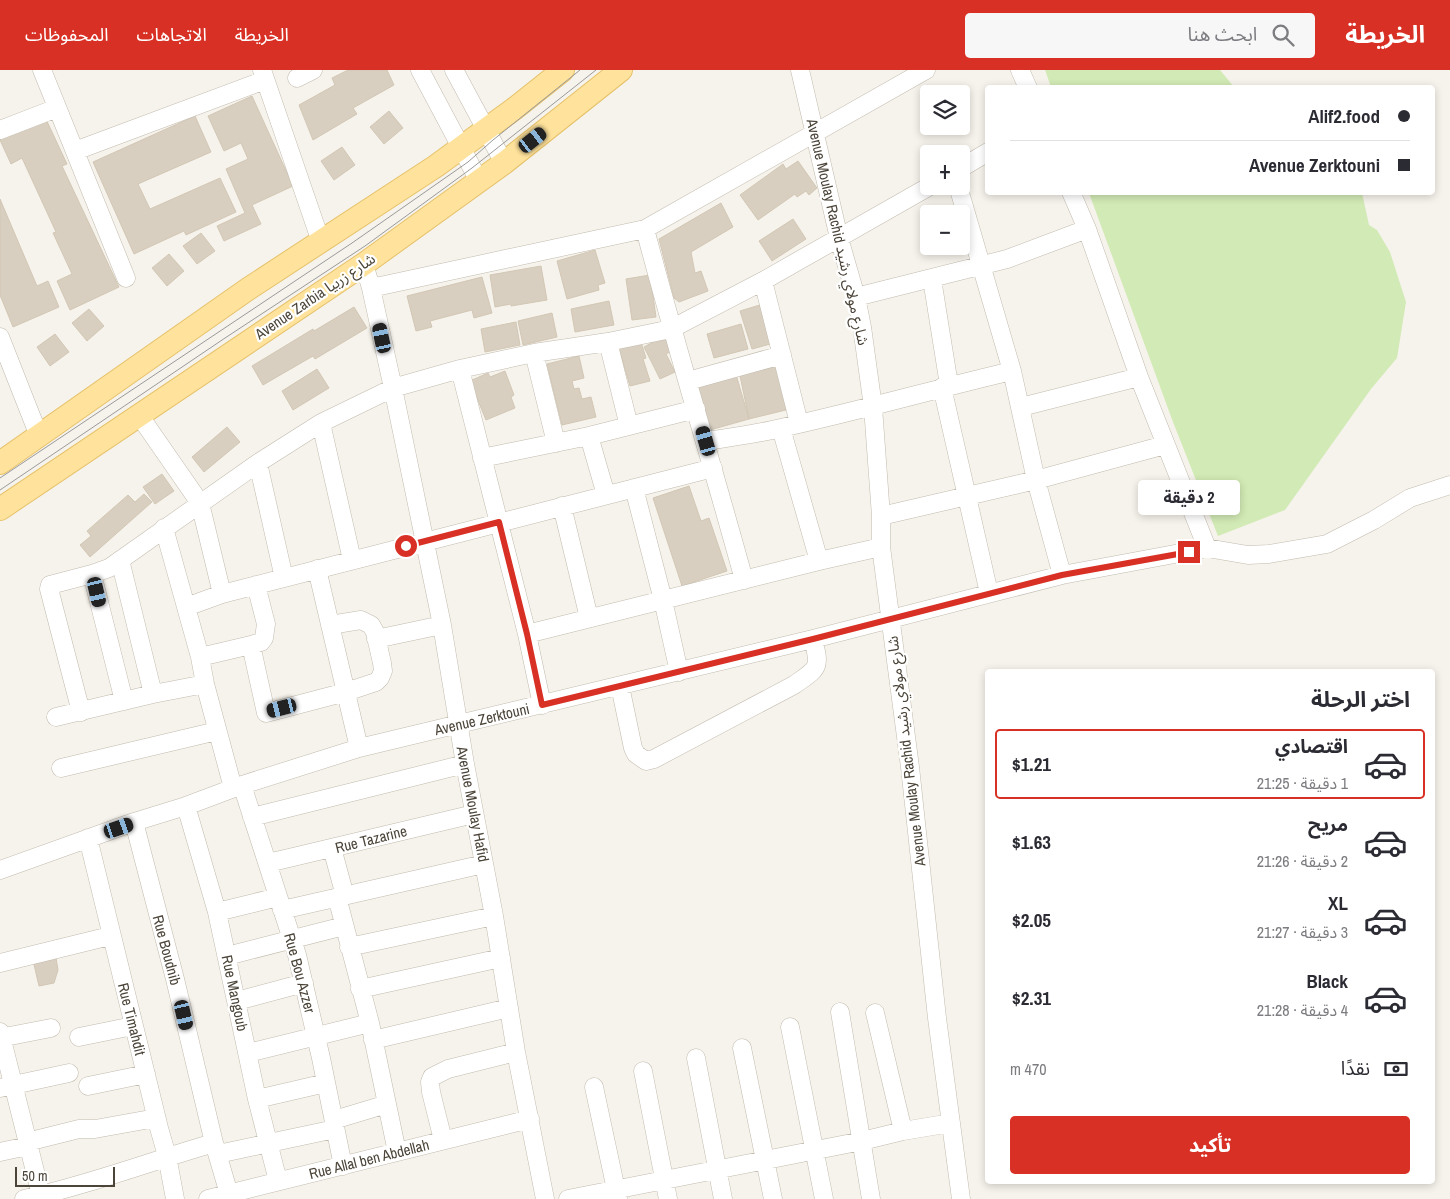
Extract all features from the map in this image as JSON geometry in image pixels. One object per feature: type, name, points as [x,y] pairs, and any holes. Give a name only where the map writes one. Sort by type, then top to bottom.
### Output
[{"type":"main road","points":[[0,463],[240,295],[486,130],[563,70]]},
{"type":"main road","name":"Avenue Zarbia شارع زربيا","points":[[0,509],[364,264],[504,163],[621,70]]},
{"type":"street","points":[[42,70],[126,278]]},
{"type":"street","points":[[296,78],[313,70]]},
{"type":"street","points":[[420,70],[479,181]]},
{"type":"street","points":[[454,70],[504,163]]},
{"type":"street","name":"Avenue Moulay Rachid شارع مولاي رشيد","points":[[800,70],[838,238],[856,297],[868,362],[881,516],[881,547],[910,767],[924,910],[961,1199]]},
{"type":"street","points":[[371,288],[645,229],[926,70]]},
{"type":"street","points":[[1020,70],[1027,85]]},
{"type":"street","points":[[75,151],[264,75],[321,242]]},
{"type":"street","points":[[0,130],[57,108]]},
{"type":"street","points":[[970,163],[985,154]]},
{"type":"street","points":[[80,712],[49,586],[52,584],[109,568],[164,528],[321,423],[393,388],[460,369],[534,353],[608,342],[671,329],[763,281],[920,192]]},
{"type":"street","points":[[961,195],[1012,372],[1036,480],[1062,575]]},
{"type":"street","points":[[1072,195],[1139,377],[1207,548],[1248,555],[1270,554],[1327,544],[1374,520],[1410,498],[1450,485]]},
{"type":"street","points":[[645,229],[671,329],[706,441],[744,580]]},
{"type":"street","points":[[856,297],[981,267],[1044,246],[1086,229]]},
{"type":"street","name":"Avenue Moulay Hafid","points":[[364,264],[393,388],[442,625],[465,764],[494,916],[516,1052],[545,1199]]},
{"type":"street","points":[[932,279],[946,386],[967,495],[989,593]]},
{"type":"street","points":[[763,281],[799,423]]},
{"type":"street","points":[[0,338],[40,436]]},
{"type":"street","points":[[608,342],[629,426]]},
{"type":"street","points":[[534,353],[556,443]]},
{"type":"street","points":[[688,381],[782,355]]},
{"type":"street","points":[[460,369],[527,634],[542,705]]},
{"type":"street","points":[[706,441],[781,428],[873,407],[946,386],[1012,372]]},
{"type":"street","points":[[1021,407],[1139,377]]},
{"type":"street","points":[[482,458],[589,436],[696,409]]},
{"type":"street","points":[[138,415],[200,504],[222,594]]},
{"type":"street","points":[[321,423],[352,560]]},
{"type":"street","points":[[781,428],[819,561]]},
{"type":"street","points":[[589,436],[606,495]]},
{"type":"street","points":[[881,516],[1036,480],[1165,445]]},
{"type":"street","points":[[258,464],[284,578]]},
{"type":"street","points":[[186,607],[222,594],[256,585],[713,468]]},
{"type":"street","points":[[634,488],[663,600],[679,672]]},
{"type":"street","points":[[562,506],[589,618]]},
{"type":"street","name":"Rue Bou Azzer","points":[[164,528],[200,657],[217,730],[237,787],[252,817],[292,939],[316,1036],[343,1166]]},
{"type":"street","points":[[527,634],[881,547]]},
{"type":"street","name":"Avenue Zerktouni","points":[[0,870],[134,822],[359,748],[679,672],[1062,575],[1207,548]]},
{"type":"street","points":[[120,560],[153,694]]},
{"type":"street","points":[[317,569],[359,748]]},
{"type":"street","points":[[92,574],[124,701]]},
{"type":"street","points":[[200,657],[251,645],[260,642],[264,638],[266,631],[256,585]]},
{"type":"street","points":[[251,645],[266,713],[376,682],[382,676],[382,663],[371,625],[361,620],[330,626]]},
{"type":"street","points":[[376,639],[442,625]]},
{"type":"street","points":[[620,686],[633,748],[636,754],[646,761],[654,759],[794,685],[813,671],[818,658],[813,639]]},
{"type":"street","points":[[56,718],[153,694],[205,684]]},
{"type":"street","points":[[61,768],[217,730]]},
{"type":"street","points":[[252,817],[465,764]]},
{"type":"street","name":"Rue Mangoub","points":[[186,806],[217,912],[278,1181]]},
{"type":"street","name":"Rue Tazarine","points":[[268,863],[474,814]]},
{"type":"street","name":"Rue Boudnib","points":[[134,822],[229,1194]]},
{"type":"street","name":"Rue Timahdit","points":[[88,838],[110,936],[167,1156],[175,1199]]},
{"type":"street","points":[[332,848],[341,896],[344,926],[370,1023],[397,1152]]},
{"type":"street","points":[[217,912],[341,896],[484,864]]},
{"type":"street","points":[[350,948],[494,916]]},
{"type":"street","points":[[227,956],[344,926]]},
{"type":"street","points":[[0,962],[110,936]]},
{"type":"street","points":[[360,989],[501,958]]},
{"type":"street","points":[[237,1000],[304,983]]},
{"type":"street","points":[[373,1040],[509,1008]]},
{"type":"street","points":[[840,1012],[871,1199]]},
{"type":"street","points":[[875,1013],[903,1131]]},
{"type":"street","points":[[248,1053],[370,1023]]},
{"type":"street","points":[[79,1037],[133,1026]]},
{"type":"street","points":[[790,1027],[824,1199]]},
{"type":"street","points":[[51,1028],[0,1036],[6,1087],[28,1144],[35,1198],[111,1176],[167,1156],[270,1142],[335,1124],[387,1104]]},
{"type":"street","points":[[742,1048],[773,1199]]},
{"type":"street","points":[[444,1140],[431,1092],[430,1082],[432,1078],[448,1070],[516,1052]]},
{"type":"street","points":[[696,1058],[719,1170],[723,1199]]},
{"type":"street","points":[[643,1071],[668,1199]]},
{"type":"street","points":[[6,1087],[70,1073]]},
{"type":"street","points":[[88,1086],[146,1074]]},
{"type":"street","points":[[258,1098],[326,1083]]},
{"type":"street","points":[[594,1087],[617,1195]]},
{"type":"street","points":[[0,1152],[79,1129],[156,1118]]},
{"type":"street","name":"Rue Allal ben Abdellah","points":[[208,1199],[530,1119]]},
{"type":"street","points":[[568,1199],[617,1195],[664,1181],[903,1131],[951,1123]]},
{"type":"green space","points":[[1045,70],[1220,70],[1232,85],[1050,85]]},
{"type":"green space","points":[[1090,195],[1362,195],[1369,225],[1377,230],[1390,252],[1406,302],[1397,358],[1371,389],[1285,510],[1218,536],[1173,422]]},
{"type":"building","points":[[348,70],[387,70],[394,85],[353,108],[357,114],[313,140],[299,105],[335,85],[332,78]]},
{"type":"building","points":[[252,96],[293,186],[252,205],[261,224],[224,241],[217,226],[245,213],[226,169],[248,159],[241,143],[224,151],[208,116]]},
{"type":"building","points":[[389,111],[403,128],[384,144],[370,127]]},
{"type":"building","points":[[44,115],[67,164],[62,166],[119,287],[70,310],[57,281],[72,274],[53,233],[56,232],[22,158],[11,164],[0,140],[0,136]]},
{"type":"building","points":[[195,116],[211,152],[138,184],[150,209],[220,178],[236,212],[186,235],[184,231],[134,254],[93,162]]},
{"type":"building","points":[[342,147],[355,165],[334,180],[321,161]]},
{"type":"building","points":[[798,161],[817,188],[809,195],[806,191],[797,197],[795,194],[758,220],[740,195],[783,164],[786,169]]},
{"type":"building","points":[[0,199],[37,286],[48,281],[59,307],[13,327],[0,295]]},
{"type":"building","points":[[721,203],[733,227],[691,252],[695,273],[701,271],[708,291],[679,302],[674,298],[659,239]]},
{"type":"building","points":[[793,219],[806,239],[772,261],[759,241]]},
{"type":"building","points":[[201,233],[215,251],[197,264],[183,246]]},
{"type":"building","points":[[595,250],[605,283],[598,285],[599,290],[567,299],[557,261]]},
{"type":"building","points":[[169,254],[184,271],[167,286],[152,268]]},
{"type":"building","points":[[541,266],[547,300],[495,307],[490,275]]},
{"type":"building","points":[[650,275],[656,317],[632,320],[626,279]]},
{"type":"building","points":[[482,277],[492,313],[474,318],[472,310],[430,321],[432,327],[416,331],[407,296]]},
{"type":"building","points":[[609,301],[614,325],[575,332],[571,309]]},
{"type":"building","points":[[763,304],[774,343],[752,349],[740,311]]},
{"type":"building","points":[[354,307],[367,328],[315,359],[313,356],[263,385],[252,366]]},
{"type":"building","points":[[89,309],[104,326],[87,341],[72,323]]},
{"type":"building","points":[[552,313],[557,337],[523,345],[518,321]]},
{"type":"building","points":[[516,322],[520,345],[485,352],[481,329]]},
{"type":"building","points":[[741,324],[748,349],[714,358],[707,334]]},
{"type":"building","points":[[55,334],[69,352],[50,366],[37,347]]},
{"type":"building","points":[[664,336],[672,351],[666,354],[675,372],[660,379],[644,347]]},
{"type":"building","points":[[641,342],[646,358],[643,359],[650,381],[630,386],[619,349]]},
{"type":"building","points":[[579,356],[584,378],[572,381],[574,389],[579,388],[582,399],[591,397],[596,417],[562,425],[547,364]]},
{"type":"building","points":[[778,364],[786,410],[749,419],[739,371]]},
{"type":"building","points":[[317,369],[329,388],[293,410],[282,391]]},
{"type":"building","points":[[505,371],[514,395],[511,397],[515,408],[486,420],[470,381],[488,373],[490,377]]},
{"type":"building","points":[[735,371],[749,419],[710,430],[696,383]]},
{"type":"building","points":[[227,427],[240,442],[204,472],[192,457]]},
{"type":"building","points":[[162,474],[174,491],[155,504],[143,487]]},
{"type":"building","points":[[689,486],[701,521],[709,518],[727,571],[682,586],[653,498]]},
{"type":"building","points":[[144,494],[152,502],[90,557],[80,545],[91,536],[87,531],[128,495],[135,502]]},
{"type":"building","points":[[55,951],[58,970],[54,983],[39,986],[32,956]]},
{"type":"tram line","points":[[0,478],[352,243],[468,162],[580,70]]},
{"type":"tram line","points":[[0,490],[365,246],[472,168],[596,70]]},
{"type":"route","points":[[406,546],[499,522],[527,634],[542,705],[813,639],[1062,575],[1189,552]]}]
